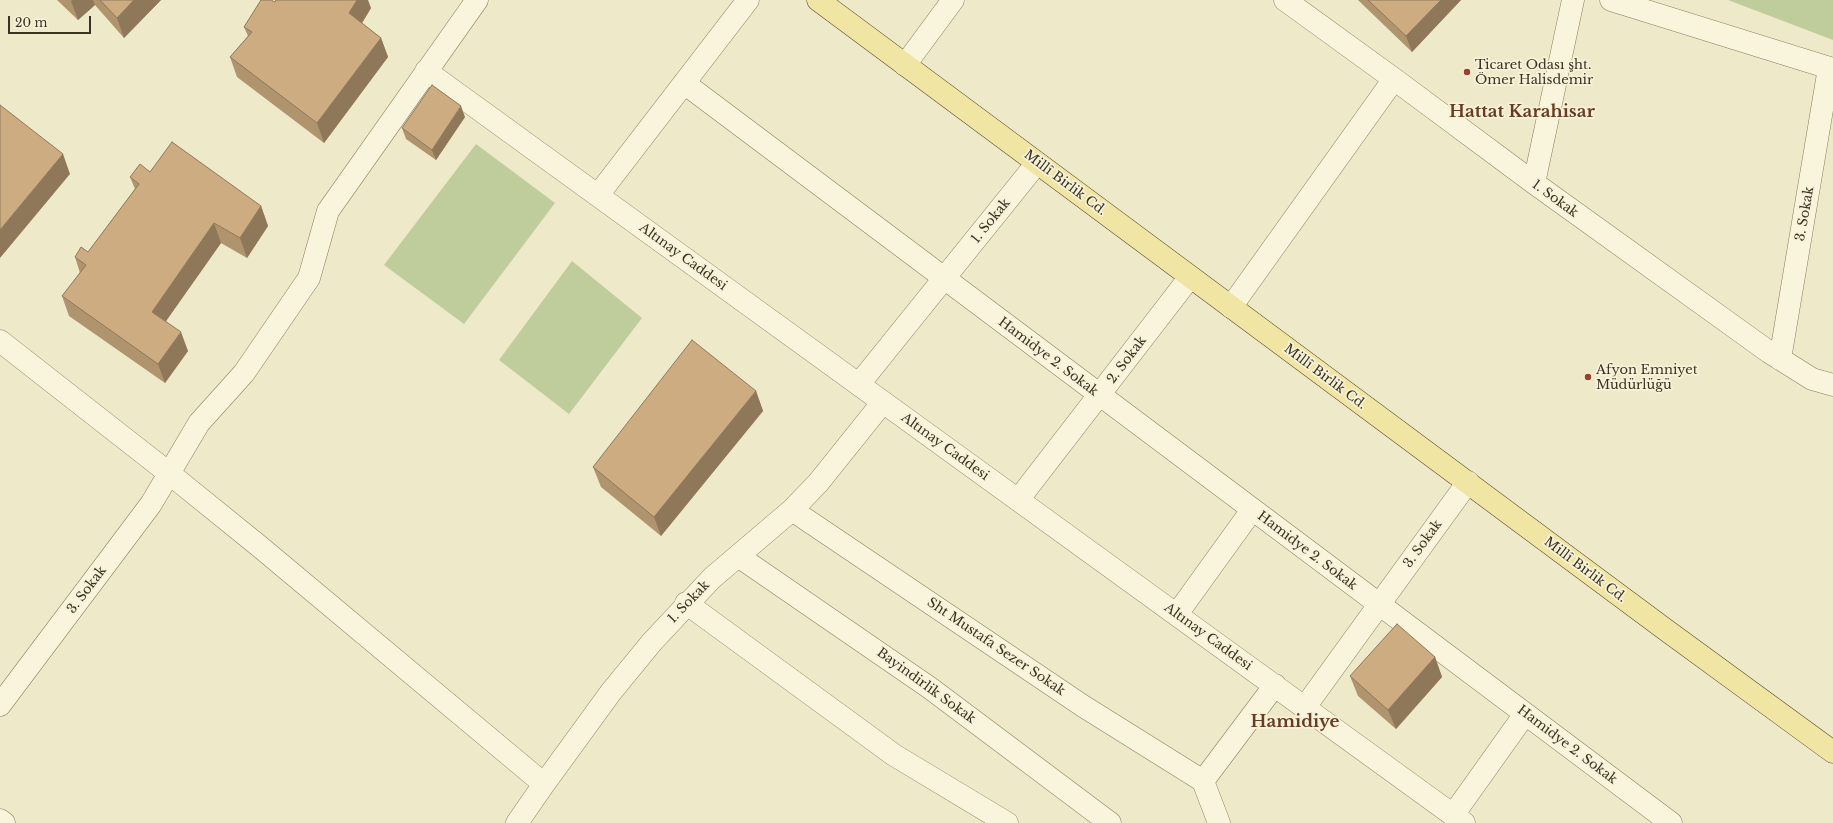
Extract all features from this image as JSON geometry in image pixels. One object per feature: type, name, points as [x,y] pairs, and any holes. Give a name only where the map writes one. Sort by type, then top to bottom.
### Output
[{"type":"main road","name":"Millî Birlik Cd.","points":[[818,0],[1833,752]]},
{"type":"street","name":"3. Sokak","points":[[0,705],[152,504],[199,423],[244,373],[309,278],[328,211],[477,0]]},
{"type":"street","points":[[598,195],[748,0]]},
{"type":"street","points":[[905,65],[953,0]]},
{"type":"street","name":"1. Sokak","points":[[1284,0],[1394,79],[1534,183],[1780,359],[1812,379],[1833,385]]},
{"type":"street","points":[[1534,183],[1573,0]]},
{"type":"street","points":[[1611,0],[1831,69]]},
{"type":"street","name":"3. Sokak","points":[[1780,359],[1831,69]]},
{"type":"street","name":"Altınay Caddesi","points":[[426,71],[1458,819]]},
{"type":"street","points":[[1231,306],[1394,79]]},
{"type":"street","name":"Hamidye 2. Sokak","points":[[684,83],[944,280],[1671,823]]},
{"type":"street","name":"1. Sokak","points":[[859,384],[1037,163]]},
{"type":"street","name":"2. Sokak","points":[[1018,500],[1190,277]]},
{"type":"street","points":[[0,341],[170,474],[544,784]]},
{"type":"street","name":"1. Sokak","points":[[517,823],[611,692],[652,642],[686,603],[738,556],[765,535],[818,483],[883,402]]},
{"type":"street","name":"3. Sokak","points":[[1305,708],[1468,482]]},
{"type":"street","name":"Sht Mustafa Sezer Sokak","points":[[792,510],[1083,706],[1203,781]]},
{"type":"street","points":[[1176,614],[1252,510]]},
{"type":"street","name":"Bayindirlik Sokak","points":[[738,556],[930,688],[1110,823]]},
{"type":"street","points":[[686,603],[894,755],[1007,823]]},
{"type":"street","points":[[1219,823],[1203,781],[1275,685]]},
{"type":"street","points":[[1458,819],[1526,714]]},
{"type":"street","points":[[0,820],[4,823]]},
{"type":"green space","points":[[1728,0],[1833,0],[1833,40]]},
{"type":"green space","points":[[476,144],[555,203],[464,324],[384,265]]},
{"type":"green space","points":[[572,261],[642,318],[569,414],[499,360]]},
{"type":"building","points":[[100,0],[134,0],[117,18]]},
{"type":"building","points":[[261,0],[271,0],[275,2],[276,0],[357,0],[349,13],[381,38],[317,123],[230,57],[252,32],[244,27]]},
{"type":"building","points":[[1368,0],[1441,0],[1406,36]]},
{"type":"building","points":[[432,85],[461,106],[432,150],[402,128]]},
{"type":"building","points":[[0,105],[63,154],[0,230]]},
{"type":"building","points":[[172,142],[261,206],[240,238],[214,223],[152,312],[181,332],[158,364],[62,296],[86,265],[75,257],[81,247],[88,252],[139,184],[130,177],[140,164],[150,172]]},
{"type":"building","points":[[692,340],[756,391],[654,517],[593,467]]},
{"type":"building","points":[[1397,624],[1435,657],[1388,710],[1350,676]]},
{"type":"place","name":"Ticaret Odası şht. Ömer Halisdemir","points":[[1467,72]]},
{"type":"place","name":"Afyon Emniyet Müdürlüğü","points":[[1588,377]]},
{"type":"district","name":"Hattat Karahisar","points":[[1522,112]]},
{"type":"district","name":"Hamidiye","points":[[1295,722]]}]
